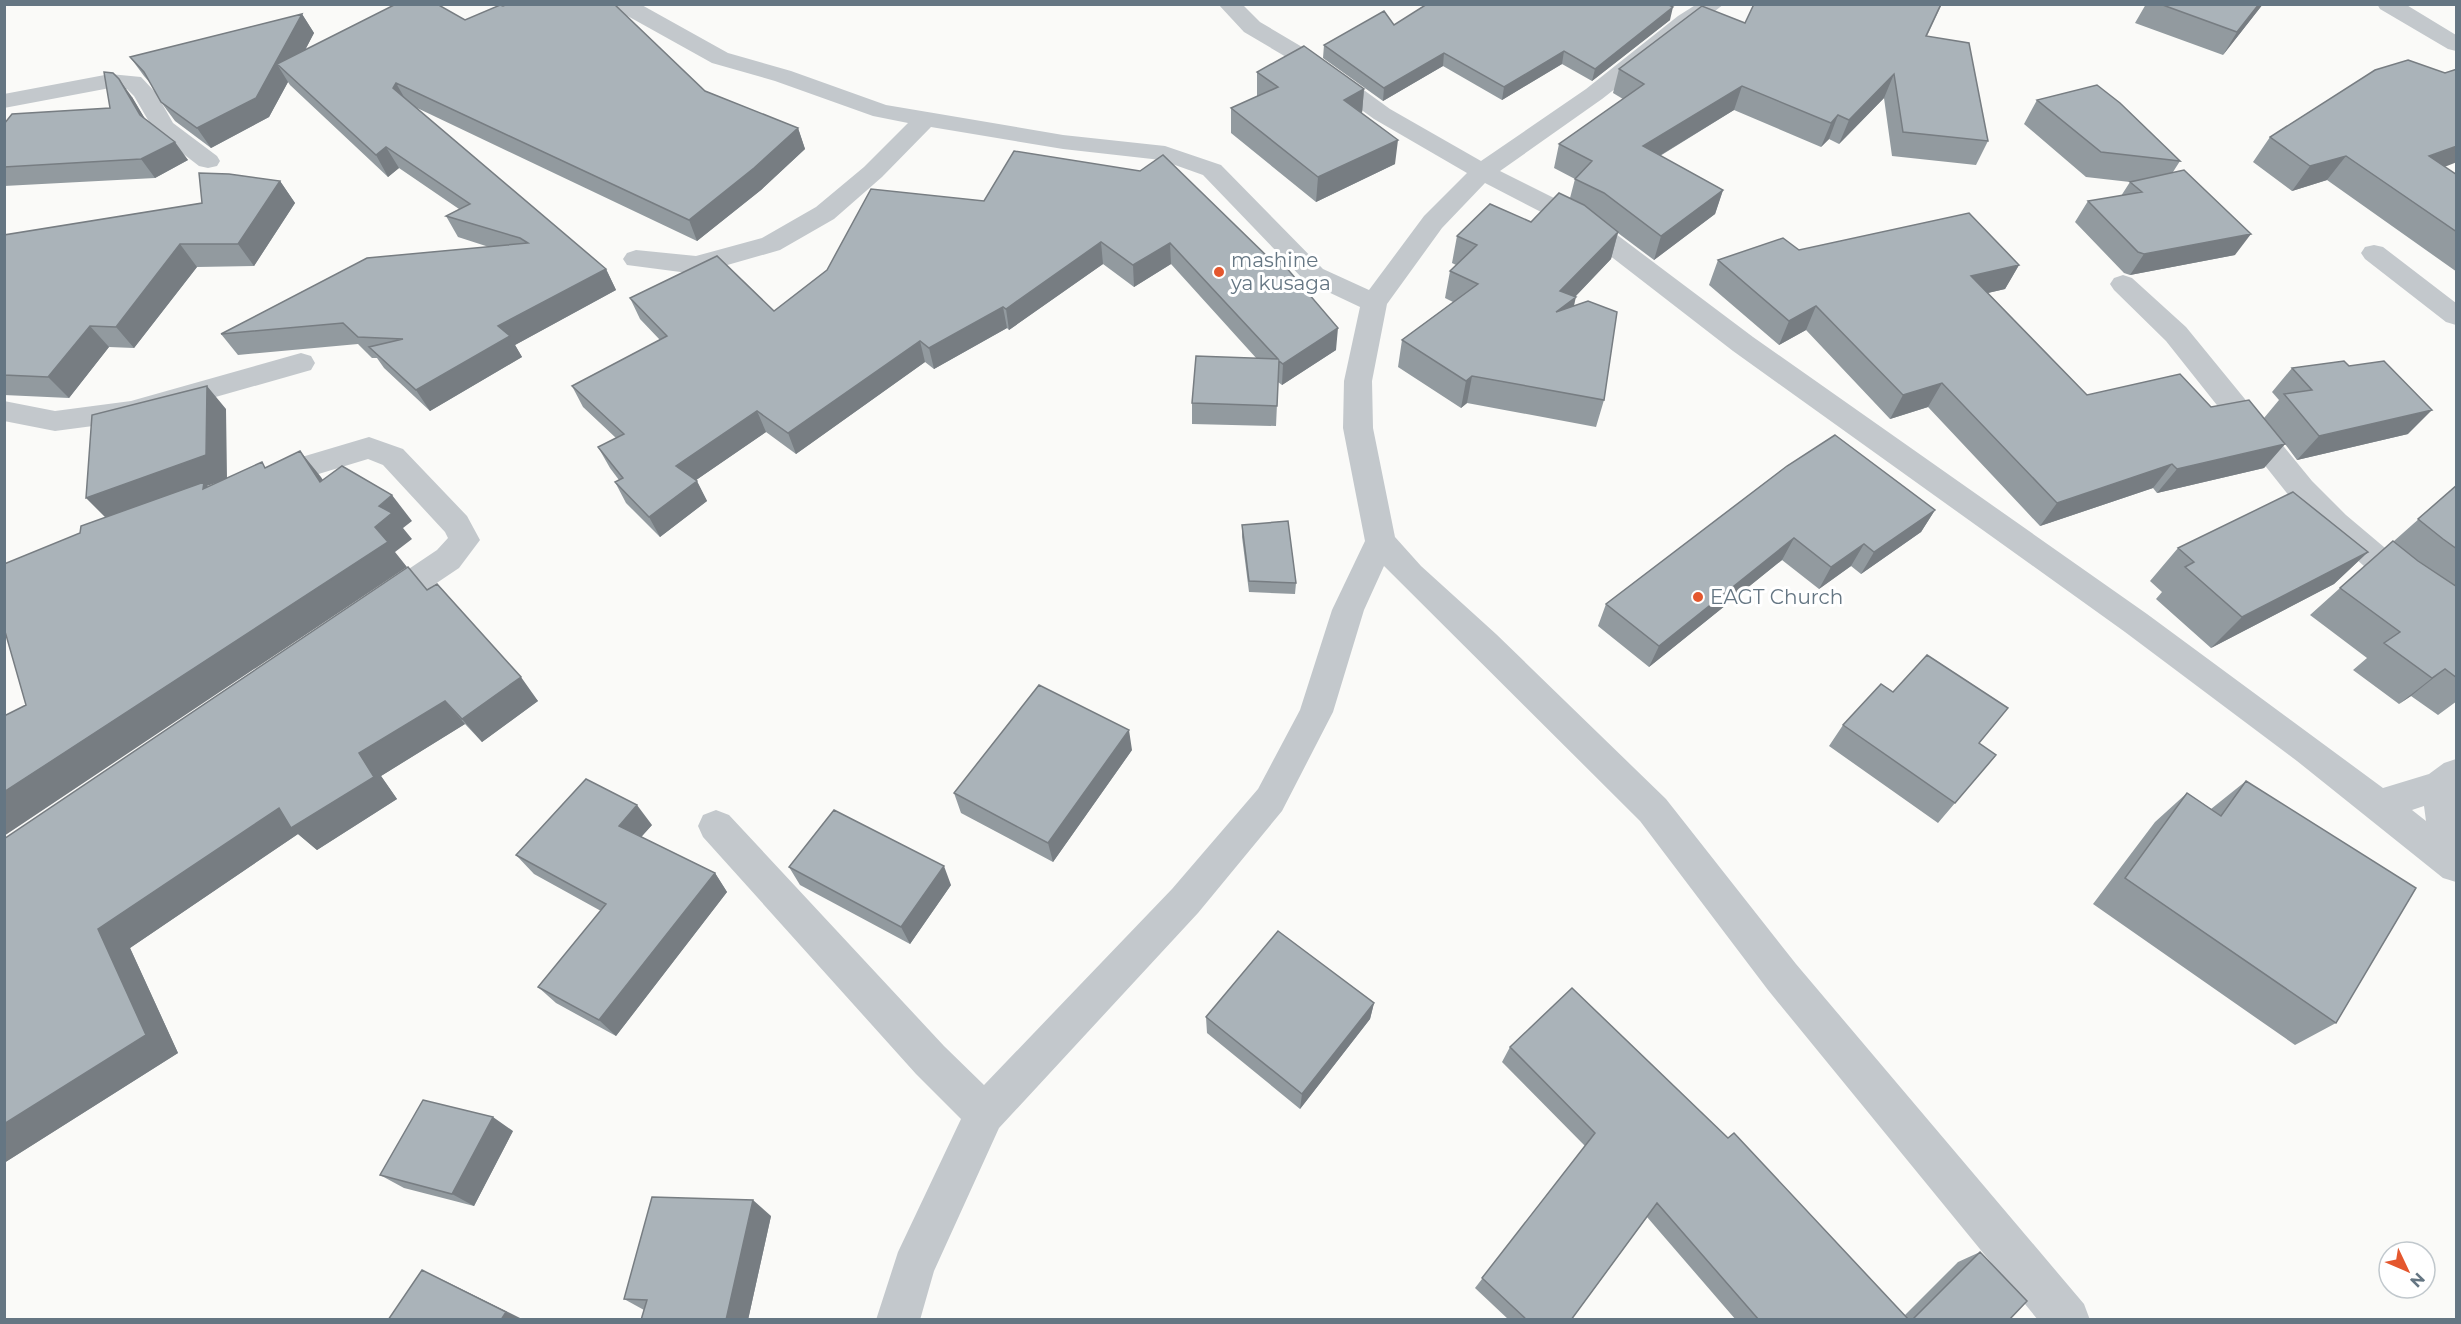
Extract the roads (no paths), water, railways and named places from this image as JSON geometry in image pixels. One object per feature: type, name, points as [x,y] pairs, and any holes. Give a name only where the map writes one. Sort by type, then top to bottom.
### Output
[{"type":"street","points":[[623,4],[720,58],[783,76],[881,111],[1064,141],[1165,153],[1212,170],[1314,274],[1374,303]]},
{"type":"street","points":[[1229,4],[1252,27],[1306,59],[1382,114],[1482,172],[1587,225],[1743,344],[2136,623],[2309,751],[2452,863]]},
{"type":"street","points":[[1713,4],[1686,21],[1594,94],[1482,172],[1433,222],[1374,303],[1358,381],[1358,428],[1380,541],[1410,575],[1484,643],[1653,810],[1782,977],[2068,1320]]},
{"type":"street","points":[[2388,4],[2457,44]]},
{"type":"street","points":[[4,100],[110,81],[133,82],[144,93],[163,127],[207,161]]},
{"type":"street","points":[[636,259],[696,265],[771,244],[825,213],[873,172],[925,119]]},
{"type":"street","points":[[2374,253],[2457,316]]},
{"type":"street","points":[[2122,284],[2176,334],[2301,489],[2335,523],[2399,578],[2457,617]]},
{"type":"street","points":[[4,411],[55,421],[131,411],[301,363]]},
{"type":"street","points":[[243,487],[297,468],[369,448],[393,457],[456,524],[465,540],[448,558],[359,619]]},
{"type":"street","points":[[898,1320],[913,1268],[985,1114],[1185,901],[1270,800],[1316,712],[1348,610],[1380,541]]},
{"type":"street","points":[[2377,806],[2449,780],[2452,863]]},
{"type":"street","points":[[716,826],[930,1060],[985,1114]]},
{"type":"place","name":"mashine ya kusaga","points":[[1219,272]]},
{"type":"place","name":"EAGT Church","points":[[1698,597]]}]
